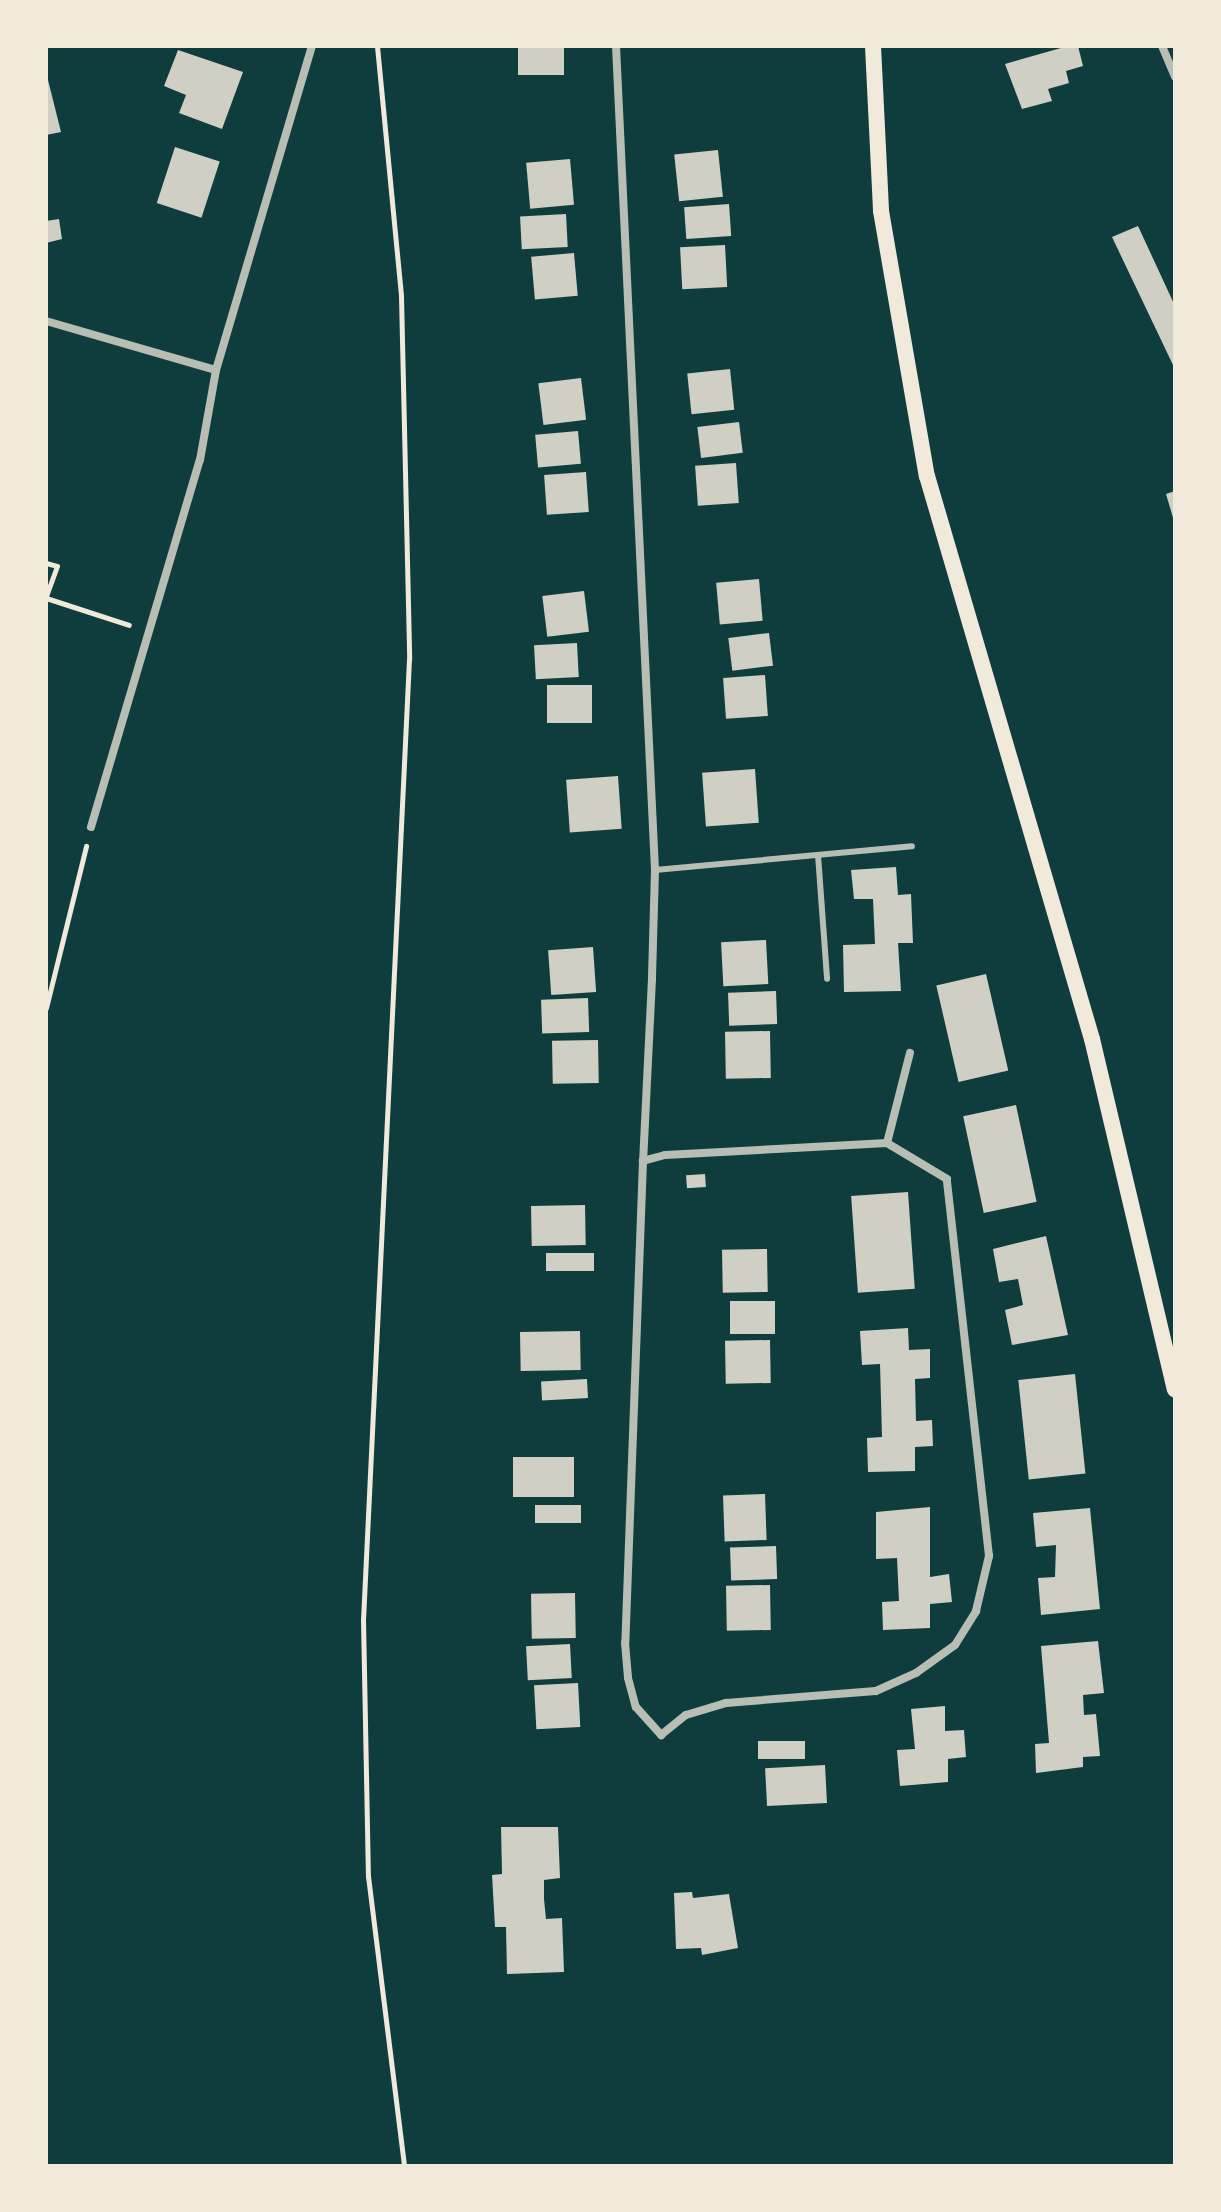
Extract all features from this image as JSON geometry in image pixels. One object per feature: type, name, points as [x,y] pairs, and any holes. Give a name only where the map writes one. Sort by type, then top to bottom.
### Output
[{"type":"main road","points":[[873,46],[881,211],[927,476],[1092,1039],[1175,1389]]},
{"type":"street","points":[[91,827],[200,460],[216,370],[312,46]]},
{"type":"street","points":[[616,46],[655,870],[643,1161],[625,1643],[636,1707],[661,1735],[686,1715],[726,1703],[876,1691],[916,1673],[955,1645],[976,1611],[989,1556],[947,1179],[887,1143],[665,1155],[643,1161]]},
{"type":"street","points":[[1162,46],[1175,76]]},
{"type":"street","points":[[46,321],[216,370]]},
{"type":"street","points":[[887,1143],[910,1053]]},
{"type":"lane","points":[[655,870],[912,846]]},
{"type":"lane","points":[[818,855],[827,979]]},
{"type":"path","points":[[377,46],[401,296],[409,659],[363,1619],[368,1876],[404,2166]]},
{"type":"path","points":[[46,563],[57,566],[46,598],[149,632]]},
{"type":"path","points":[[46,1008],[91,827]]},
{"type":"building","points":[[518,46],[564,46],[564,75],[518,75]]},
{"type":"building","points":[[1078,46],[1083,66],[1066,71],[1069,83],[1048,89],[1052,101],[1022,109],[1005,64]]},
{"type":"building","points":[[178,50],[243,72],[222,129],[179,113],[186,95],[164,86]]},
{"type":"building","points":[[46,72],[61,132],[46,135]]},
{"type":"building","points":[[175,147],[220,162],[201,218],[157,203]]},
{"type":"building","points":[[718,150],[723,197],[679,201],[674,155]]},
{"type":"building","points":[[570,159],[574,205],[530,209],[526,163]]},
{"type":"building","points":[[729,204],[731,236],[686,239],[684,207]]},
{"type":"building","points":[[566,214],[568,247],[522,249],[520,216]]},
{"type":"building","points":[[59,219],[62,239],[46,243],[46,221]]},
{"type":"building","points":[[1138,226],[1175,306],[1173,365],[1112,237]]},
{"type":"building","points":[[725,245],[727,287],[682,289],[680,247]]},
{"type":"building","points":[[574,253],[578,296],[535,300],[531,257]]},
{"type":"building","points":[[730,369],[734,410],[692,414],[687,373]]},
{"type":"building","points":[[581,378],[586,420],[543,425],[538,383]]},
{"type":"building","points":[[739,422],[743,453],[701,458],[697,427]]},
{"type":"building","points":[[578,431],[581,464],[538,468],[535,435]]},
{"type":"building","points":[[736,463],[739,503],[698,506],[695,466]]},
{"type":"building","points":[[586,472],[589,512],[547,515],[544,475]]},
{"type":"building","points":[[1175,491],[1175,521],[1174,521],[1166,494]]},
{"type":"building","points":[[759,579],[763,621],[720,625],[716,583]]},
{"type":"building","points":[[584,591],[589,632],[547,637],[542,596]]},
{"type":"building","points":[[769,633],[773,666],[732,671],[728,638]]},
{"type":"building","points":[[577,643],[579,677],[536,679],[534,645]]},
{"type":"building","points":[[765,675],[768,716],[726,719],[723,678]]},
{"type":"building","points":[[547,685],[592,685],[592,723],[547,723]]},
{"type":"building","points":[[755,769],[759,823],[706,827],[702,773]]},
{"type":"building","points":[[618,776],[622,829],[570,832],[566,780]]},
{"type":"building","points":[[896,867],[898,895],[911,894],[913,943],[898,943],[901,991],[844,992],[843,945],[875,944],[873,899],[854,899],[851,870]]},
{"type":"building","points":[[766,940],[768,984],[723,986],[721,942]]},
{"type":"building","points":[[593,947],[596,992],[551,995],[548,950]]},
{"type":"building","points":[[986,974],[1008,1070],[959,1082],[936,985]]},
{"type":"building","points":[[776,991],[777,1024],[729,1026],[728,993]]},
{"type":"building","points":[[588,998],[589,1032],[542,1034],[541,1000]]},
{"type":"building","points":[[770,1031],[771,1078],[726,1079],[725,1032]]},
{"type":"building","points":[[598,1040],[599,1083],[553,1084],[552,1041]]},
{"type":"building","points":[[1016,1105],[1037,1202],[984,1213],[963,1116]]},
{"type":"building","points":[[705,1174],[706,1187],[687,1188],[686,1175]]},
{"type":"building","points":[[908,1192],[915,1289],[858,1293],[851,1196]]},
{"type":"building","points":[[585,1205],[586,1245],[532,1246],[531,1206]]},
{"type":"building","points":[[1046,1236],[1068,1335],[1012,1345],[1005,1310],[1023,1305],[1018,1279],[999,1282],[993,1249]]},
{"type":"building","points":[[767,1249],[768,1292],[723,1293],[722,1250]]},
{"type":"building","points":[[546,1253],[594,1253],[594,1271],[546,1271]]},
{"type":"building","points":[[730,1301],[775,1301],[775,1334],[730,1334]]},
{"type":"building","points":[[908,1328],[909,1350],[930,1349],[930,1378],[915,1379],[916,1421],[932,1420],[933,1446],[915,1447],[915,1471],[868,1472],[867,1438],[882,1437],[880,1364],[862,1365],[860,1331]]},
{"type":"building","points":[[580,1331],[581,1370],[521,1371],[520,1332]]},
{"type":"building","points":[[770,1340],[771,1383],[726,1384],[725,1341]]},
{"type":"building","points":[[1075,1374],[1085,1473],[1029,1479],[1018,1380]]},
{"type":"building","points":[[587,1379],[588,1398],[542,1400],[541,1381]]},
{"type":"building","points":[[513,1457],[574,1457],[574,1497],[513,1497]]},
{"type":"building","points":[[765,1494],[767,1540],[725,1541],[723,1495]]},
{"type":"building","points":[[535,1505],[581,1505],[581,1523],[535,1523]]},
{"type":"building","points":[[930,1507],[930,1577],[949,1574],[952,1602],[930,1604],[930,1628],[883,1630],[882,1602],[899,1601],[897,1558],[876,1559],[876,1512]]},
{"type":"building","points":[[1090,1508],[1100,1609],[1041,1615],[1038,1578],[1055,1577],[1056,1545],[1036,1547],[1033,1513]]},
{"type":"building","points":[[776,1546],[777,1579],[731,1581],[730,1548]]},
{"type":"building","points":[[770,1585],[771,1630],[727,1631],[726,1586]]},
{"type":"building","points":[[575,1593],[576,1638],[532,1639],[531,1594]]},
{"type":"building","points":[[1098,1641],[1104,1693],[1083,1695],[1084,1715],[1096,1714],[1100,1756],[1083,1757],[1083,1767],[1036,1773],[1035,1744],[1049,1743],[1041,1646]]},
{"type":"building","points":[[570,1644],[572,1678],[528,1680],[526,1646]]},
{"type":"building","points":[[578,1683],[580,1727],[536,1729],[534,1685]]},
{"type":"building","points":[[945,1706],[945,1731],[964,1730],[966,1757],[948,1759],[948,1782],[900,1786],[897,1750],[915,1749],[911,1709]]},
{"type":"building","points":[[758,1741],[805,1741],[805,1759],[758,1759]]},
{"type":"building","points":[[825,1765],[827,1803],[767,1806],[765,1768]]},
{"type":"building","points":[[501,1827],[558,1827],[560,1878],[544,1880],[544,1899],[546,1919],[562,1918],[564,1972],[507,1974],[506,1927],[495,1927],[492,1875],[502,1874]]},
{"type":"building","points":[[692,1892],[693,1898],[729,1894],[738,1948],[702,1955],[701,1948],[676,1949],[674,1893]]}]
